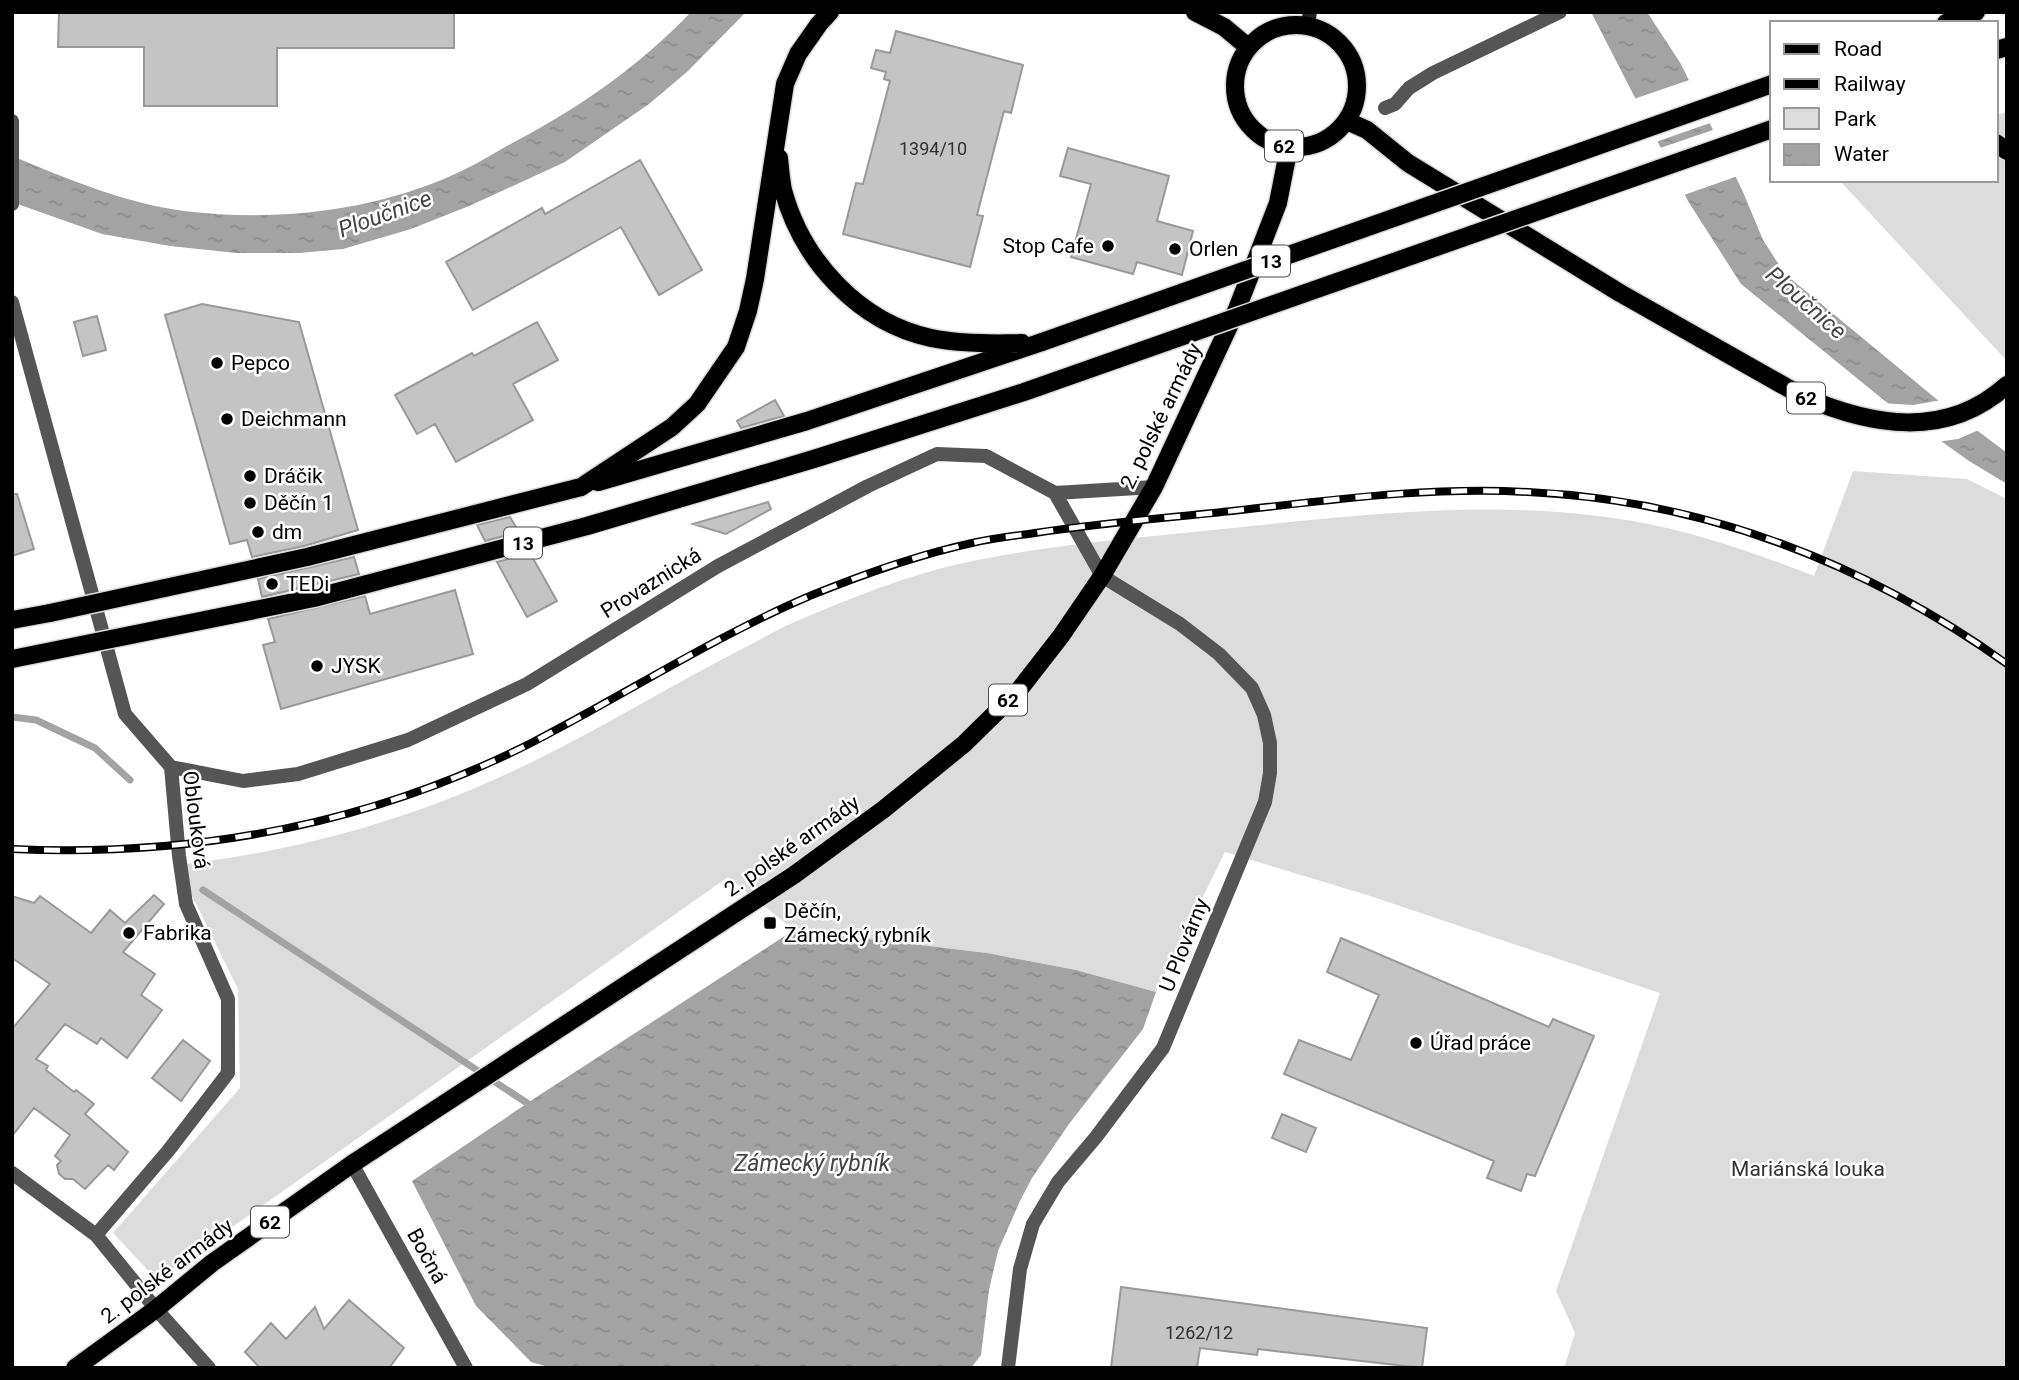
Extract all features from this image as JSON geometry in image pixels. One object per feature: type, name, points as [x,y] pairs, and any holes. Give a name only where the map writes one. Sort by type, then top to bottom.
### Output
[{"type":"main road","points":[[581,487],[672,427],[697,404],[736,346],[748,311],[755,278],[779,112],[789,74],[798,54],[830,12]]},
{"type":"main road","points":[[1195,12],[1224,27],[1248,47],[1265,33],[1309,19],[1331,35],[1348,53],[1357,76],[1356,101],[1347,121]]},
{"type":"main road","points":[[1951,21],[1976,12]]},
{"type":"main road","name":"62","points":[[1248,47],[1237,66],[1234,89],[1239,111],[1259,136],[1273,144],[1289,148],[1311,146],[1331,137],[1347,121],[1367,130],[1408,163],[1620,293],[1802,396],[1861,418],[1917,424],[1975,407],[1995,396],[2007,385]]},
{"type":"main road","name":"13","points":[[12,620],[307,557],[581,487],[807,421],[1042,342],[1770,85]]},
{"type":"main road","name":"13","points":[[12,659],[314,598],[587,526],[817,458],[1024,392],[1770,130]]},
{"type":"main road","points":[[777,137],[783,189],[798,229],[822,269],[843,292],[870,312],[930,338],[984,344],[1042,342]]},
{"type":"main road","name":"2. polské armády","points":[[75,1368],[156,1309],[212,1263],[352,1164],[794,875],[884,809],[964,744],[1018,690],[1061,636],[1102,576],[1154,487],[1237,309],[1278,203],[1289,148]]},
{"type":"street","points":[[1390,106],[1409,88],[1433,74],[1560,12]]},
{"type":"street","points":[[12,121],[12,204]]},
{"type":"street","name":"Oblouková","points":[[12,302],[125,714],[171,767],[179,856],[187,904],[228,999],[228,1073],[96,1236]]},
{"type":"street","name":"Provaznická","points":[[171,767],[243,781],[299,774],[408,740],[527,684],[718,566],[868,486],[937,454],[986,456],[1055,493]]},
{"type":"street","points":[[1102,576],[1055,493],[1154,487]]},
{"type":"street","name":"U Plovárny","points":[[1008,1368],[1020,1269],[1033,1224],[1058,1182],[1096,1137],[1163,1048],[1265,802],[1270,773],[1270,743],[1264,715],[1252,688],[1219,654],[1180,624],[1102,576]]},
{"type":"street","name":"Bočná","points":[[352,1164],[466,1368]]},
{"type":"street","points":[[12,1173],[96,1236],[209,1368]]},
{"type":"green space","points":[[2007,112],[2007,361],[1841,182],[1998,182],[1998,114]]},
{"type":"green space","name":"Mariánská louka","points":[[1853,471],[1967,479],[2007,499],[2007,1368],[1564,1368],[1575,1333],[1556,1291],[1660,993],[1367,895],[1225,852],[1156,992],[1076,970],[987,953],[794,930],[728,877],[157,1280],[113,1233],[240,1088],[238,989],[177,865],[271,851],[317,840],[452,798],[564,746],[788,625],[847,600],[937,569],[1069,545],[1318,519],[1423,511],[1528,510],[1633,521],[1679,531],[1770,559],[1814,576]]},
{"type":"water","name":"Ploučnice","points":[[691,12],[746,12],[688,71],[649,104],[565,162],[411,229],[343,249],[299,253],[236,253],[170,246],[102,234],[12,202],[12,156],[118,196],[184,211],[288,214],[322,211],[390,197],[463,170],[564,114],[630,68]]},
{"type":"water","name":"Ploučnice","points":[[1591,12],[1647,12],[1681,64],[1743,192],[1763,240],[1785,274],[1946,407],[2007,453],[2007,484],[1969,461],[1885,401],[1741,284],[1688,201]]},
{"type":"water","name":"Zámecký rybník","points":[[794,930],[987,953],[1076,970],[1156,992],[1143,1029],[1069,1124],[1032,1178],[1020,1201],[998,1251],[989,1290],[981,1355],[971,1368],[552,1368],[531,1362],[476,1306],[412,1181]]},
{"type":"pier","points":[[1692,79],[1713,122],[1653,143],[1631,100]]},
{"type":"pier","points":[[1716,129],[1738,176],[1681,196],[1657,149]]},
{"type":"pier","points":[[1942,400],[1981,429],[1958,439],[1936,442],[1881,403],[1913,405]]},
{"type":"building","points":[[59,12],[454,12],[454,48],[277,48],[277,106],[144,106],[144,47],[58,47]]},
{"type":"building","points":[[896,31],[1023,65],[1011,113],[1004,111],[977,215],[983,216],[970,267],[843,234],[856,183],[863,184],[890,81],[884,79],[886,72],[871,68],[876,50],[890,53]]},
{"type":"building","points":[[1068,148],[1169,176],[1157,221],[1193,231],[1182,275],[1137,262],[1133,274],[1071,257],[1091,184],[1060,176]]},
{"type":"building","points":[[640,160],[702,270],[659,295],[621,227],[473,310],[446,262],[542,208],[545,214]]},
{"type":"building","points":[[202,304],[299,322],[358,530],[304,546],[252,557],[247,540],[230,544],[165,315]]},
{"type":"building","points":[[97,316],[106,350],[83,356],[74,322]]},
{"type":"building","points":[[537,322],[558,360],[513,384],[533,420],[456,462],[435,424],[417,434],[395,395],[472,353],[474,356]]},
{"type":"building","points":[[775,400],[784,416],[741,428],[737,421]]},
{"type":"building","points":[[12,494],[17,494],[34,549],[12,556]]},
{"type":"building","points":[[768,502],[771,509],[726,534],[693,524]]},
{"type":"building","points":[[510,517],[519,532],[485,541],[477,525]]},
{"type":"building","points":[[530,553],[557,601],[527,617],[497,562]]},
{"type":"building","points":[[354,557],[359,574],[262,597],[258,579]]},
{"type":"building","points":[[455,590],[473,654],[281,709],[263,645],[275,642],[268,619],[365,596],[370,614]]},
{"type":"building","points":[[154,895],[164,904],[123,952],[155,974],[141,995],[162,1010],[127,1058],[101,1038],[97,1044],[65,1024],[36,1059],[48,1066],[46,1070],[74,1092],[76,1090],[94,1104],[85,1114],[128,1152],[114,1170],[108,1165],[85,1189],[73,1179],[65,1179],[59,1174],[57,1165],[61,1161],[55,1156],[70,1135],[34,1108],[12,1136],[12,1029],[50,984],[12,958],[12,896],[34,903],[40,896],[91,933],[110,910],[125,923]]},
{"type":"building","points":[[1341,938],[1549,1027],[1553,1019],[1594,1036],[1535,1176],[1527,1174],[1521,1191],[1487,1178],[1494,1161],[1284,1074],[1299,1040],[1351,1060],[1379,995],[1327,972]]},
{"type":"building","points":[[183,1040],[210,1061],[181,1101],[152,1078]]},
{"type":"building","points":[[1282,1114],[1316,1128],[1306,1152],[1272,1138]]},
{"type":"building","points":[[1121,1287],[1427,1328],[1422,1368],[1258,1349],[1257,1355],[1200,1348],[1197,1368],[1111,1368]]},
{"type":"building","points":[[349,1300],[404,1348],[389,1368],[260,1368],[245,1352],[271,1323],[286,1339],[315,1307],[324,1329]]},
{"type":"waterway","points":[[12,717],[36,720],[95,748],[130,780]]},
{"type":"waterway","points":[[203,890],[533,1107]]},
{"type":"railway","points":[[12,849],[80,850],[213,841],[279,830],[408,795],[471,771],[533,742],[776,611],[871,572],[951,548],[996,538],[1079,527],[1370,496],[1449,491],[1528,492],[1593,498],[1656,508],[1719,523],[1780,543],[1839,567],[1953,628],[2007,664]]},
{"type":"place","name":"Stop Cafe","points":[[1108,246]]},
{"type":"place","name":"Orlen","points":[[1175,249]]},
{"type":"place","name":"Pepco","points":[[217,363]]},
{"type":"place","name":"Deichmann","points":[[227,419]]},
{"type":"place","name":"Dráčik","points":[[250,476]]},
{"type":"place","name":"Děčín 1","points":[[250,503]]},
{"type":"place","name":"dm","points":[[258,532]]},
{"type":"place","name":"TEDi","points":[[272,584]]},
{"type":"place","name":"JYSK","points":[[317,666]]},
{"type":"place","name":"Děčín, Zámecký rybník","points":[[770,923]]},
{"type":"place","name":"Fabrika","points":[[129,933]]},
{"type":"place","name":"Úřad práce","points":[[1416,1043]]}]
